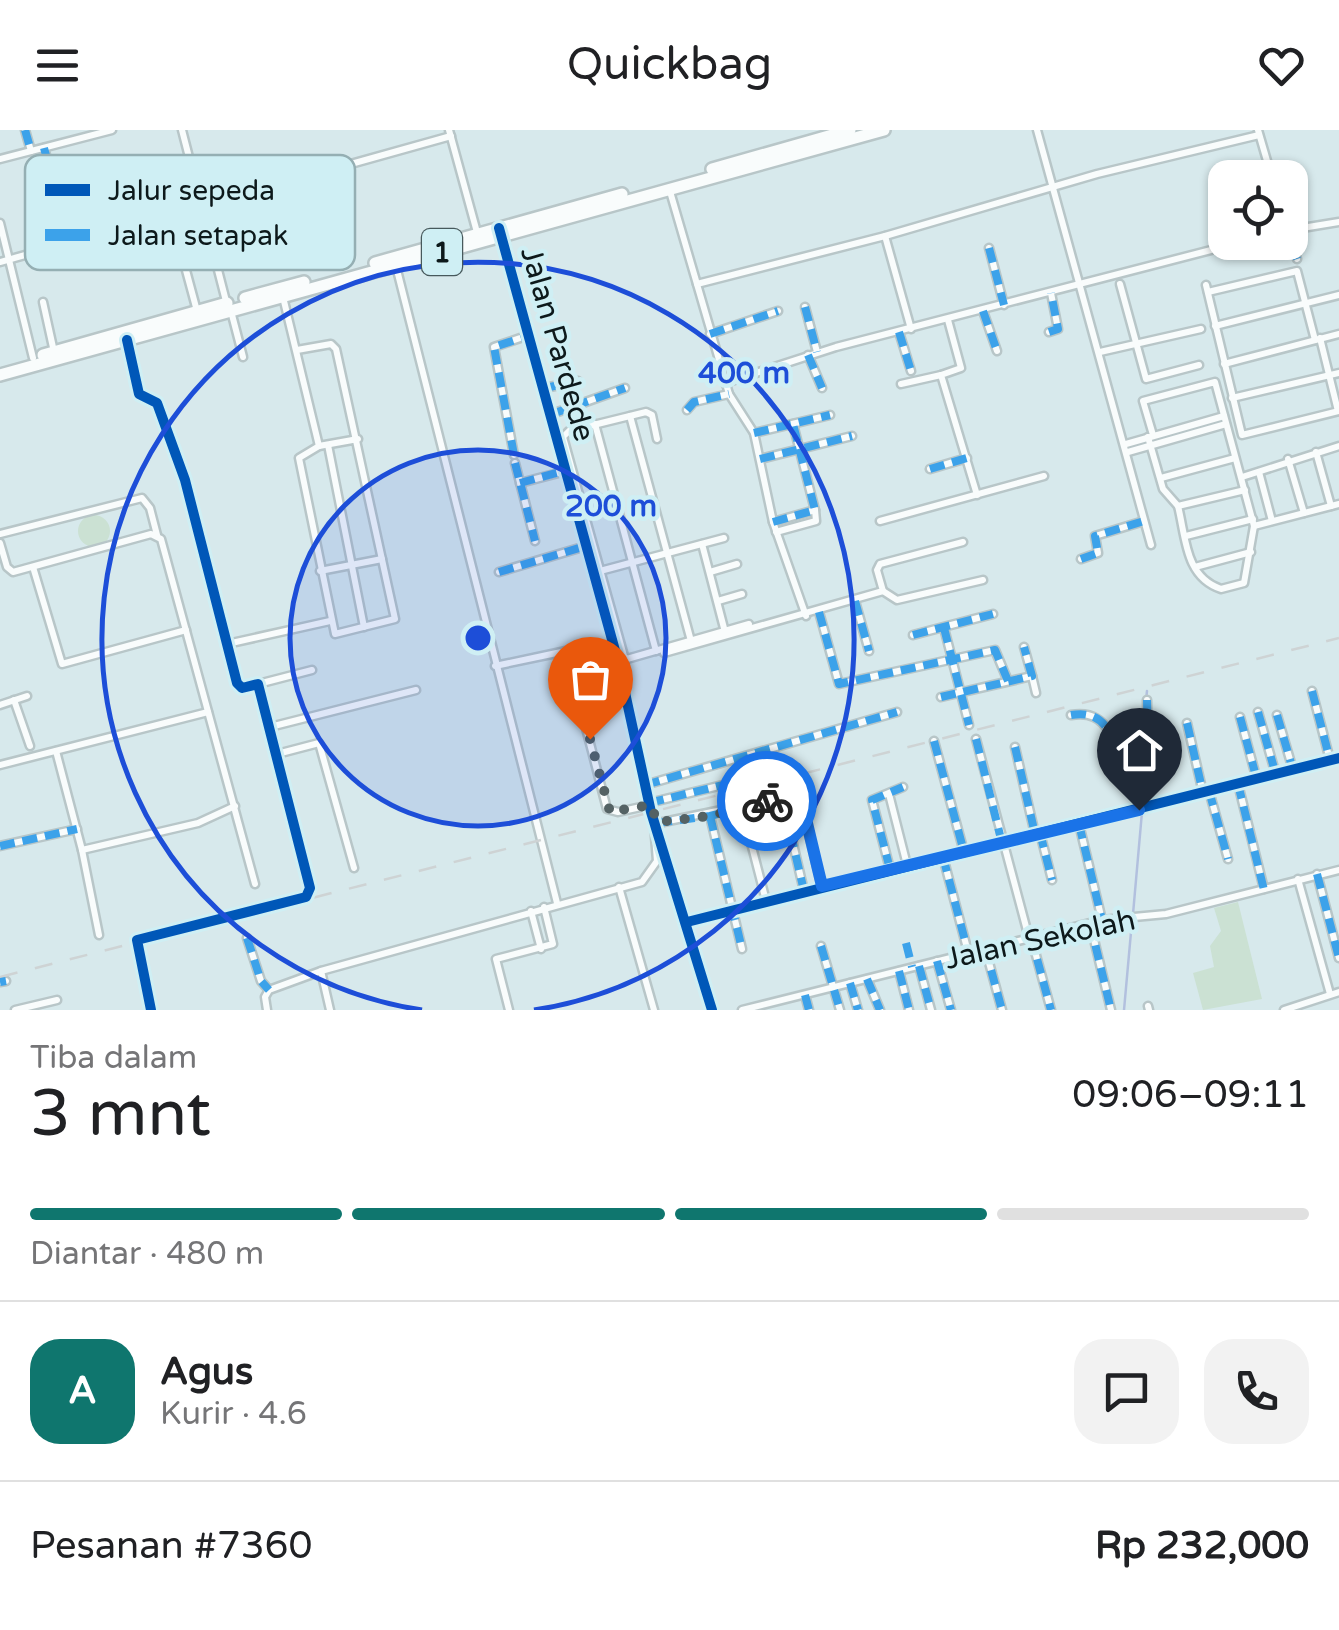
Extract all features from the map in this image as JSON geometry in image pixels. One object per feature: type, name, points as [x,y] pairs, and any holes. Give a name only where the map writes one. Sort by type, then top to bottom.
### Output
[{"type":"highway","name":"1","points":[[0,375],[850,130]]},
{"type":"highway","name":"1","points":[[500,232],[669,188],[806,141],[884,130]]},
{"type":"highway","name":"1","points":[[282,292],[396,266],[479,238]]},
{"type":"highway","name":"1","points":[[0,367],[197,311],[229,308]]},
{"type":"street","points":[[25,130],[31,151]]},
{"type":"street","points":[[0,159],[112,130]]},
{"type":"street","points":[[182,130],[188,155]]},
{"type":"street","points":[[1037,130],[1151,545]]},
{"type":"street","points":[[697,284],[886,236],[1259,132],[1267,160]]},
{"type":"street","points":[[355,160],[450,133],[479,238]]},
{"type":"street","points":[[44,148],[46,155]]},
{"type":"street","points":[[669,188],[725,384],[754,433],[772,522],[806,616]]},
{"type":"street","points":[[0,222],[34,358]]},
{"type":"street","points":[[1308,229],[1339,222]]},
{"type":"street","name":"Jalan Pardede","points":[[500,232],[596,572],[649,804],[658,822],[712,1010]]},
{"type":"street","points":[[886,236],[910,329]]},
{"type":"street","points":[[989,248],[1004,306]]},
{"type":"street","points":[[725,384],[836,346],[1208,251]]},
{"type":"street","points":[[0,262],[25,254]]},
{"type":"street","points":[[396,266],[557,904]]},
{"type":"street","points":[[186,270],[197,311]]},
{"type":"street","points":[[219,270],[242,356]]},
{"type":"street","points":[[1297,270],[1306,303],[1317,339],[1335,374],[1339,411],[1242,435],[1207,288],[1297,270]]},
{"type":"street","points":[[1120,284],[1146,379],[1198,366]]},
{"type":"street","points":[[282,292],[323,446],[364,627]]},
{"type":"street","points":[[1049,332],[1058,329],[1051,293]]},
{"type":"street","points":[[1215,326],[1339,295]]},
{"type":"street","points":[[42,302],[54,352]]},
{"type":"street","points":[[804,306],[822,388]]},
{"type":"street","points":[[710,334],[778,310]]},
{"type":"street","points":[[983,311],[997,351]]},
{"type":"street","points":[[901,384],[961,368],[948,320]]},
{"type":"street","points":[[1100,352],[1202,329]]},
{"type":"street","points":[[900,332],[911,371]]},
{"type":"street","points":[[1224,364],[1339,334]]},
{"type":"street","points":[[531,335],[494,347],[514,459],[535,542]]},
{"type":"street","points":[[127,340],[139,394],[158,402],[186,480],[237,684],[242,688],[312,670]]},
{"type":"street","points":[[297,350],[334,345],[358,438],[395,618],[335,634],[299,458],[323,446],[358,438]]},
{"type":"street","points":[[1232,398],[1335,374]]},
{"type":"street","points":[[940,375],[977,495]]},
{"type":"street","points":[[1211,380],[1225,420],[1253,523],[1246,579],[1230,589],[1206,582],[1196,568],[1178,506],[1166,494],[1160,478],[1143,400],[1211,380]]},
{"type":"street","points":[[546,388],[578,381]]},
{"type":"street","points":[[552,414],[625,388]]},
{"type":"street","points":[[687,410],[694,402],[729,394]]},
{"type":"street","points":[[657,439],[650,413],[595,424],[563,436],[596,572],[624,658],[749,624]]},
{"type":"street","points":[[754,433],[830,415]]},
{"type":"street","points":[[630,416],[691,642]]},
{"type":"street","points":[[1127,448],[1225,420]]},
{"type":"street","points":[[595,424],[656,651]]},
{"type":"street","points":[[776,532],[816,522],[792,424]]},
{"type":"street","points":[[760,459],[852,436]]},
{"type":"street","points":[[1242,477],[1288,459],[1339,446]]},
{"type":"street","points":[[1186,536],[1335,505],[1316,452]]},
{"type":"street","points":[[930,469],[967,458]]},
{"type":"street","points":[[1160,478],[1235,458]]},
{"type":"street","points":[[1288,459],[1304,513]]},
{"type":"street","points":[[520,483],[567,470]]},
{"type":"street","points":[[1259,472],[1272,521]]},
{"type":"street","points":[[880,522],[1044,476]]},
{"type":"street","points":[[1178,506],[1245,490]]},
{"type":"street","points":[[0,534],[142,498],[150,508],[255,884]]},
{"type":"street","points":[[772,522],[815,510]]},
{"type":"street","points":[[1081,558],[1098,553],[1094,536],[1144,521]]},
{"type":"street","points":[[0,542],[10,570],[157,535]]},
{"type":"street","points":[[596,572],[724,538]]},
{"type":"street","points":[[963,542],[880,564],[877,570],[883,592],[897,600],[983,580]]},
{"type":"street","points":[[702,544],[725,632]]},
{"type":"street","points":[[499,572],[586,546]]},
{"type":"street","points":[[1196,568],[1250,552]]},
{"type":"street","points":[[320,570],[382,559]]},
{"type":"street","points":[[710,572],[737,564]]},
{"type":"street","points":[[33,566],[62,664],[186,630]]},
{"type":"street","points":[[619,665],[883,592]]},
{"type":"street","points":[[718,601],[742,594]]},
{"type":"street","points":[[856,601],[870,651]]},
{"type":"street","points":[[819,612],[837,683],[998,651],[1008,681]]},
{"type":"street","points":[[912,634],[993,614]]},
{"type":"street","points":[[227,644],[330,621]]},
{"type":"street","points":[[944,628],[969,725]]},
{"type":"street","points":[[1024,647],[1036,693]]},
{"type":"street","points":[[495,666],[566,651],[607,808],[618,812],[738,781]]},
{"type":"street","points":[[942,697],[1032,676]]},
{"type":"street","points":[[151,1010],[137,940],[310,893],[258,684]]},
{"type":"street","points":[[270,727],[416,690]]},
{"type":"street","points":[[1312,692],[1330,760]]},
{"type":"street","points":[[0,705],[26,696]]},
{"type":"street","points":[[14,700],[30,746]]},
{"type":"street","points":[[1142,809],[1147,700]]},
{"type":"street","points":[[0,764],[208,712]]},
{"type":"street","points":[[646,786],[896,712]]},
{"type":"street","points":[[1258,712],[1276,775]]},
{"type":"street","points":[[1071,715],[1090,714],[1110,733],[1141,730],[1142,809]]},
{"type":"street","points":[[1277,715],[1293,770]]},
{"type":"street","points":[[1240,717],[1257,780]]},
{"type":"street","points":[[1187,722],[1228,859]]},
{"type":"street","points":[[976,739],[1051,1010]]},
{"type":"street","points":[[934,741],[964,852]]},
{"type":"street","points":[[277,754],[319,743],[354,868]]},
{"type":"street","points":[[1014,747],[1052,880]]},
{"type":"street","points":[[56,751],[99,935]]},
{"type":"street","points":[[687,922],[1339,758]]},
{"type":"street","points":[[1238,784],[1264,890]]},
{"type":"street","points":[[890,869],[872,802],[903,787]]},
{"type":"street","points":[[781,792],[804,891]]},
{"type":"street","points":[[267,1010],[264,999],[269,990],[321,971],[642,882],[657,861],[652,829],[658,822],[710,816],[781,792],[800,794],[822,886]]},
{"type":"street","points":[[889,794],[907,865]]},
{"type":"street","points":[[82,850],[198,823],[235,806]]},
{"type":"street","points":[[742,808],[766,901]]},
{"type":"street","points":[[710,816],[742,949]]},
{"type":"street","points":[[1078,824],[1102,920]]},
{"type":"street","points":[[0,846],[77,830]]},
{"type":"street","points":[[793,842],[812,838]]},
{"type":"street","points":[[943,858],[968,952]]},
{"type":"street","name":"Jalan Sekolah","points":[[742,1010],[769,1007],[805,994],[1102,920],[1145,916],[1339,870]]},
{"type":"street","points":[[1317,874],[1339,958]]},
{"type":"street","points":[[1298,879],[1330,994]]},
{"type":"street","points":[[619,887],[654,1010]]},
{"type":"street","points":[[509,1010],[496,959],[541,949],[553,942],[544,908]]},
{"type":"street","points":[[531,911],[541,949]]},
{"type":"street","points":[[1090,923],[1111,1010]]},
{"type":"street","points":[[247,938],[261,981],[269,990]]},
{"type":"street","points":[[821,946],[840,1010]]},
{"type":"street","points":[[985,948],[1002,1010]]},
{"type":"street","points":[[938,961],[951,1010]]},
{"type":"street","points":[[919,966],[931,1010]]},
{"type":"street","points":[[899,970],[909,1010]]},
{"type":"street","points":[[321,971],[330,1010]]},
{"type":"street","points":[[867,979],[880,1010]]},
{"type":"street","points":[[850,983],[858,1010]]},
{"type":"street","points":[[1284,1010],[1339,992]]},
{"type":"street","points":[[805,994],[809,1010]]},
{"type":"street","points":[[14,1010],[56,1000]]},
{"type":"green space","points":[[94,515],[105,520],[110,531],[105,542],[94,547],[83,542],[78,531],[83,520]]},
{"type":"green space","points":[[1238,902],[1262,999],[1203,1010],[1193,973],[1214,967],[1210,946],[1221,931],[1214,908]]},
{"type":"waterway","points":[[1144,719],[1147,691]]},
{"type":"waterway","points":[[1142,804],[1145,767]]},
{"type":"waterway","points":[[1133,914],[1142,812]]},
{"type":"waterway","points":[[1124,1010],[1132,921]]},
{"type":"railway","points":[[0,977],[1339,638]]},
{"type":"marked path","points":[[25,130],[31,151]]},
{"type":"marked path","points":[[44,148],[46,155]]},
{"type":"marked path","points":[[989,248],[1004,305]]},
{"type":"marked path","points":[[1049,332],[1058,329],[1051,293]]},
{"type":"marked path","points":[[805,307],[817,352]]},
{"type":"marked path","points":[[710,334],[778,311]]},
{"type":"marked path","points":[[983,311],[997,351]]},
{"type":"marked path","points":[[899,332],[911,371]]},
{"type":"marked path","points":[[514,455],[494,347],[531,335]]},
{"type":"marked path","points":[[808,355],[822,388]]},
{"type":"marked path","points":[[545,388],[578,381]]},
{"type":"marked path","points":[[552,414],[625,388]]},
{"type":"marked path","points":[[687,410],[694,402],[729,394]]},
{"type":"marked path","points":[[754,433],[830,415]]},
{"type":"marked path","points":[[773,522],[815,510],[793,424]]},
{"type":"marked path","points":[[760,459],[852,436]]},
{"type":"marked path","points":[[930,469],[967,458]]},
{"type":"marked path","points":[[515,463],[535,541]]},
{"type":"marked path","points":[[520,483],[567,470]]},
{"type":"marked path","points":[[1081,559],[1098,553],[1095,536],[1144,521]]},
{"type":"marked path","points":[[499,572],[586,546]]},
{"type":"marked path","points":[[855,601],[869,651]]},
{"type":"marked path","points":[[819,612],[839,684],[995,650],[1008,681]]},
{"type":"marked path","points":[[913,635],[993,614]]},
{"type":"marked path","points":[[944,628],[969,725]]},
{"type":"marked path","points":[[941,697],[1032,676],[1024,647]]},
{"type":"marked path","points":[[1312,691],[1330,760]]},
{"type":"marked path","points":[[1147,700],[1148,742]]},
{"type":"marked path","points":[[645,785],[897,712]]},
{"type":"marked path","points":[[1258,712],[1276,775]]},
{"type":"marked path","points":[[1071,715],[1094,717],[1110,733],[1141,730],[1136,811]]},
{"type":"marked path","points":[[1277,715],[1293,770]]},
{"type":"marked path","points":[[1240,717],[1257,780]]},
{"type":"marked path","points":[[1187,723],[1203,793]]},
{"type":"marked path","points":[[976,739],[1002,843]]},
{"type":"marked path","points":[[934,741],[964,852]]},
{"type":"marked path","points":[[1015,747],[1035,834]]},
{"type":"marked path","points":[[649,803],[739,781]]},
{"type":"marked path","points":[[1238,784],[1264,890]]},
{"type":"marked path","points":[[890,869],[872,800],[903,787]]},
{"type":"marked path","points":[[780,788],[804,891]]},
{"type":"marked path","points":[[1209,791],[1228,859]]},
{"type":"marked path","points":[[657,823],[710,816],[799,794],[822,887]]},
{"type":"marked path","points":[[710,816],[742,949]]},
{"type":"marked path","points":[[1079,824],[1102,920]]},
{"type":"marked path","points":[[0,846],[77,829]]},
{"type":"marked path","points":[[1040,833],[1052,880]]},
{"type":"marked path","points":[[943,857],[968,952]]},
{"type":"marked path","points":[[1317,874],[1339,958]]},
{"type":"marked path","points":[[1090,923],[1111,1010]]},
{"type":"marked path","points":[[1031,937],[1051,1010]]},
{"type":"marked path","points":[[247,938],[261,981],[269,990]]},
{"type":"marked path","points":[[906,943],[912,967]]},
{"type":"marked path","points":[[821,946],[840,1010]]},
{"type":"marked path","points":[[985,948],[1002,1010]]},
{"type":"marked path","points":[[937,961],[951,1010]]},
{"type":"marked path","points":[[919,966],[931,1010]]},
{"type":"marked path","points":[[899,971],[909,1010]]},
{"type":"marked path","points":[[867,979],[880,1010]]},
{"type":"marked path","points":[[0,982],[6,981]]},
{"type":"marked path","points":[[850,983],[858,1010]]},
{"type":"marked path","points":[[805,995],[809,1010]]},
{"type":"cycle path","points":[[499,228],[619,665],[651,812],[712,1010]]},
{"type":"cycle path","points":[[127,340],[139,394],[157,403],[185,480],[237,683],[242,688],[258,684],[310,888],[306,897],[137,940],[151,1010]]},
{"type":"cycle path","points":[[687,922],[1339,758]]},
{"type":"way so far","points":[[590,739],[610,812],[650,805],[658,822],[700,814],[710,816],[767,801]]},
{"type":"route","points":[[767,801],[800,794],[822,886],[1139,810]]}]
